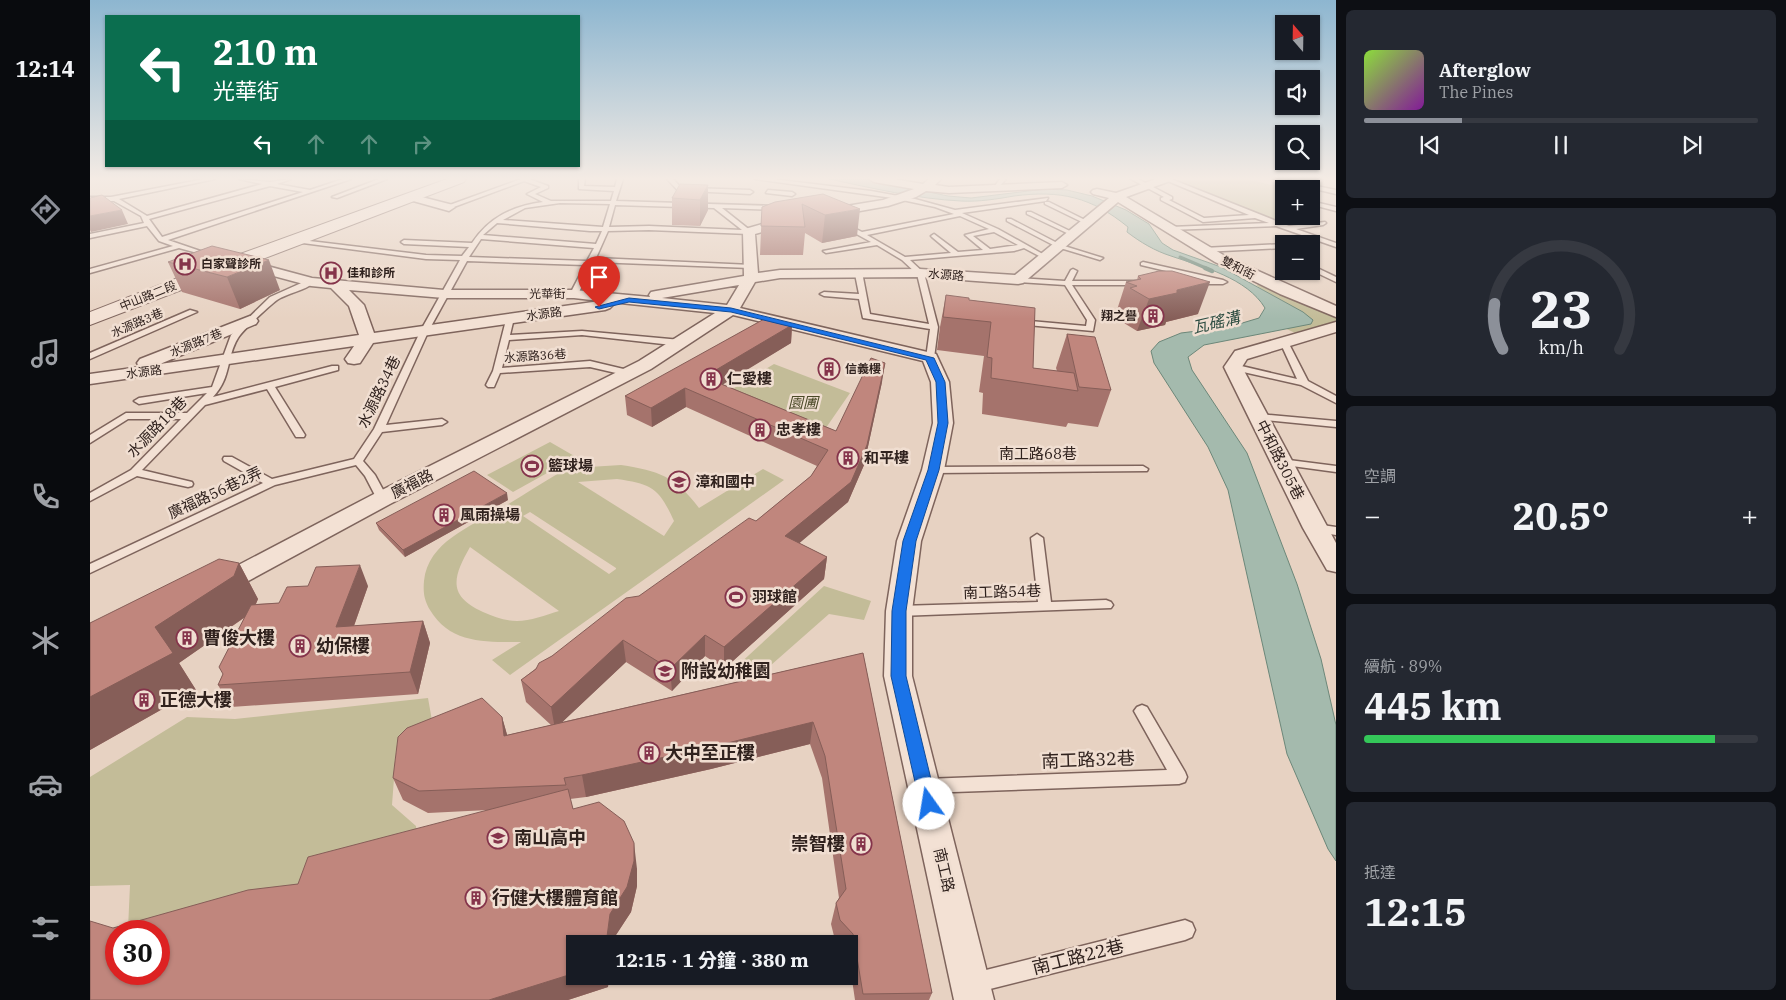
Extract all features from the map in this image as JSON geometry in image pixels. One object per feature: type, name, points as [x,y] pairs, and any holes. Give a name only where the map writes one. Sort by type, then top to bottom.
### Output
[{"type":"street","name":"中山路二段","points":[[90,319],[229,261],[321,226]]},
{"type":"street","name":"中山路二段","points":[[90,308],[333,226]]},
{"type":"street","points":[[731,310],[751,272],[749,232],[766,226]]},
{"type":"street","points":[[1018,280],[1082,226]]},
{"type":"street","name":"雙和街","points":[[1164,226],[1203,250],[1281,290],[1336,312]]},
{"type":"street","name":"光華街","points":[[229,261],[311,282],[444,294],[574,294],[731,310],[930,358]]},
{"type":"street","name":"水源路","points":[[90,379],[368,338],[599,307],[751,272],[780,274],[920,273],[1018,280]]},
{"type":"street","points":[[335,284],[356,305],[368,338],[354,359]]},
{"type":"street","name":"廣福路","points":[[202,595],[382,500],[629,374],[731,310]]},
{"type":"street","name":"水源路7巷","points":[[115,376],[250,321]]},
{"type":"street","points":[[1237,361],[1284,342],[1336,327]]},
{"type":"street","name":"南工路","points":[[930,358],[940,382],[943,423],[933,470],[910,541],[899,611],[898,676],[972,992]]},
{"type":"street","name":"中和路305巷","points":[[1237,361],[1258,416],[1315,528],[1336,564]]},
{"type":"street","points":[[90,387],[115,376]]},
{"type":"lane","points":[[90,236],[129,226]]},
{"type":"lane","points":[[150,226],[161,240],[177,247],[229,261]]},
{"type":"lane","points":[[161,240],[205,226]]},
{"type":"lane","name":"水源路34巷","points":[[358,461],[379,429],[425,330],[444,294],[472,245],[490,226]]},
{"type":"lane","points":[[545,226],[590,230],[606,228],[749,232]]},
{"type":"lane","points":[[741,226],[749,232]]},
{"type":"lane","points":[[845,226],[904,259],[920,273]]},
{"type":"lane","points":[[862,234],[905,226]]},
{"type":"lane","points":[[986,226],[1044,257]]},
{"type":"lane","points":[[1021,226],[1059,246],[1100,258]]},
{"type":"lane","points":[[1055,226],[1073,234]]},
{"type":"lane","points":[[1170,229],[1242,226]]},
{"type":"lane","points":[[1282,226],[1336,245]]},
{"type":"lane","points":[[1287,228],[1304,226]]},
{"type":"lane","points":[[574,294],[599,246],[606,228]]},
{"type":"lane","points":[[989,251],[968,235],[996,230]]},
{"type":"lane","points":[[934,236],[958,254]]},
{"type":"lane","points":[[480,237],[599,246]]},
{"type":"lane","points":[[295,240],[426,257],[591,262],[751,272]]},
{"type":"lane","points":[[404,242],[472,245]]},
{"type":"lane","points":[[826,251],[878,243]]},
{"type":"lane","points":[[426,257],[442,245]]},
{"type":"lane","points":[[904,259],[1014,250],[1014,248],[1024,246]]},
{"type":"lane","points":[[90,271],[177,247]]},
{"type":"lane","points":[[1203,250],[1274,247]]},
{"type":"lane","points":[[1143,264],[1223,282],[1184,282]]},
{"type":"lane","points":[[1066,283],[1073,271]]},
{"type":"lane","points":[[1320,272],[1336,280]]},
{"type":"lane","name":"南工路","points":[[920,273],[934,327],[930,358]]},
{"type":"lane","points":[[859,274],[866,316],[934,327]]},
{"type":"lane","points":[[1018,280],[1066,283],[1145,282]]},
{"type":"lane","name":"水源路18巷","points":[[90,498],[135,472],[216,389],[224,371],[234,337],[250,321],[273,299],[311,282]]},
{"type":"lane","points":[[1005,321],[1090,329],[1091,320],[1066,283]]},
{"type":"lane","points":[[824,294],[862,297]]},
{"type":"lane","name":"水源路3巷","points":[[90,356],[193,312]]},
{"type":"lane","points":[[930,314],[940,315]]},
{"type":"lane","name":"水源路36巷","points":[[510,318],[497,371],[590,364],[629,374]]},
{"type":"lane","points":[[505,338],[582,333],[681,343]]},
{"type":"lane","points":[[1284,342],[1304,383]]},
{"type":"lane","points":[[1237,361],[1304,383],[1336,400]]},
{"type":"lane","points":[[202,403],[335,368]]},
{"type":"lane","points":[[491,385],[497,371]]},
{"type":"lane","points":[[269,385],[300,434]]},
{"type":"lane","points":[[139,401],[216,389]]},
{"type":"lane","points":[[90,440],[126,416],[188,416]]},
{"type":"lane","points":[[1258,416],[1336,424]]},
{"type":"lane","points":[[379,429],[442,422]]},
{"type":"lane","points":[[228,459],[271,483]]},
{"type":"lane","points":[[358,461],[370,475],[382,500]]},
{"type":"lane","name":"廣福路56巷2弄","points":[[90,569],[271,483],[358,461]]},
{"type":"lane","points":[[1281,462],[1336,470]]},
{"type":"lane","name":"南工路68巷","points":[[933,470],[1143,469]]},
{"type":"lane","points":[[135,472],[188,484]]},
{"type":"lane","points":[[1315,528],[1336,531]]},
{"type":"lane","points":[[1037,538],[1045,607]]},
{"type":"lane","name":"南工路54巷","points":[[899,611],[1106,605]]},
{"type":"lane","name":"南工路32巷","points":[[925,786],[1178,776],[1142,711]]},
{"type":"lane","name":"南工路22巷","points":[[972,992],[1185,930]]},
{"type":"green space","points":[[1268,283],[1336,312],[1336,327],[1304,337],[1280,326],[1262,290],[1256,285]]},
{"type":"green space","name":"園圃","points":[[774,364],[850,393],[819,438],[721,396]]},
{"type":"green space","name":"籃球場","points":[[550,442],[576,457],[513,492],[487,475]]},
{"type":"green space","points":[[621,465],[656,473],[674,482],[699,508],[763,469],[784,480],[510,675],[492,660],[521,642],[495,642],[470,639],[448,629],[438,621],[425,599],[424,581],[427,567],[433,556],[452,537],[559,473],[573,468]],"holes":[[[617,479],[646,486],[664,501],[674,521],[664,536],[578,482]],[[530,512],[616,569],[609,574],[523,516]],[[470,547],[559,611],[533,619],[513,621],[495,617],[471,606],[463,599],[457,585],[457,577]]]},
{"type":"green space","points":[[824,586],[871,601],[864,620],[829,614],[762,673],[736,667]]},
{"type":"green space","points":[[428,698],[434,732],[396,752],[392,805],[416,826],[418,853],[162,920],[128,920],[130,885],[90,886],[90,777],[187,717],[235,719]]},
{"type":"shaded area","points":[[1126,226],[1150,226],[1162,243],[1173,250],[1221,267],[1303,312],[1313,320],[1311,324],[1204,345],[1188,357],[1192,370],[1247,453],[1297,584],[1321,659],[1336,725],[1336,861],[1328,849],[1287,754],[1228,490],[1208,447],[1154,363],[1151,351],[1159,342],[1181,333],[1229,327],[1259,318],[1265,308],[1257,298],[1236,281],[1210,269],[1153,249],[1127,232],[1128,227]]},
{"type":"building","points":[[761,226],[805,226],[805,227]]},
{"type":"building","points":[[212,246],[269,260],[227,277],[168,262]]},
{"type":"building","points":[[1159,271],[1172,271],[1210,282],[1177,290],[1177,293],[1149,299],[1130,288],[1137,286],[1126,282],[1141,279],[1138,276]]},
{"type":"building","points":[[946,295],[969,298],[969,300],[1035,308],[1033,368],[1074,373],[1078,391],[991,378],[992,358],[987,357],[991,322],[943,317]]},
{"type":"building","points":[[766,318],[792,325],[704,377],[836,431],[871,358],[885,363],[867,445],[851,482],[785,536],[827,557],[724,647],[705,635],[670,669],[623,640],[551,707],[521,680],[536,669],[539,663],[552,656],[626,598],[639,596],[749,518],[756,521],[811,476],[828,450],[685,388],[651,408],[625,396]]},
{"type":"building","points":[[1067,334],[1095,337],[1111,390],[1079,387]]},
{"type":"building","name":"風雨操場","points":[[474,471],[507,493],[403,550],[376,523]]},
{"type":"building","points":[[219,559],[239,563],[234,576],[155,627],[173,653],[90,697],[90,623]]},
{"type":"building","name":"幼保樓","points":[[360,565],[336,627],[423,621],[410,672],[218,685],[223,674],[219,667],[251,605],[279,603],[287,587],[308,586],[316,567]]},
{"type":"building","points":[[863,653],[932,993],[863,994],[858,964],[858,935],[853,935],[840,920],[836,903],[846,889],[825,756],[813,722],[711,747],[564,778],[566,785],[419,791],[393,778],[398,737],[407,728],[482,698],[502,717],[504,736]]},
{"type":"building","name":"行健大樓體育館","points":[[568,789],[573,809],[599,802],[624,821],[634,843],[634,861],[627,887],[610,914],[607,935],[566,935],[566,976],[489,1000],[90,1000],[90,921],[105,926],[105,985],[170,985],[170,920],[141,920],[248,890],[298,884],[308,857]]},
{"type":"waterway","name":"瓦磘溝","points":[[1180,257],[1208,269]]},
{"type":"waterway","name":"瓦磘溝","points":[[1205,268],[1212,271]]},
{"type":"place","name":"白家聲診所","points":[[185,264]]},
{"type":"place","name":"佳和診所","points":[[331,273]]},
{"type":"place","name":"翔之譽","points":[[1153,316]]},
{"type":"place","name":"信義樓","points":[[829,369]]},
{"type":"place","name":"仁愛樓","points":[[711,379]]},
{"type":"place","name":"忠孝樓","points":[[760,430]]},
{"type":"place","name":"和平樓","points":[[848,458]]},
{"type":"place","name":"籃球場","points":[[532,466]]},
{"type":"place","name":"漳和國中","points":[[679,482]]},
{"type":"place","name":"風雨操場","points":[[444,515]]},
{"type":"place","name":"羽球館","points":[[736,597]]},
{"type":"place","name":"曹俊大樓","points":[[187,638]]},
{"type":"place","name":"幼保樓","points":[[300,646]]},
{"type":"place","name":"附設幼稚園","points":[[665,671]]},
{"type":"place","name":"正德大樓","points":[[144,700]]},
{"type":"place","name":"大中至正樓","points":[[649,753]]},
{"type":"place","name":"南山高中","points":[[498,838]]},
{"type":"place","name":"崇智樓","points":[[861,844]]},
{"type":"place","name":"行健大樓體育館","points":[[476,898]]},
{"type":"route","points":[[599,307],[629,300],[731,310],[930,358],[940,382],[943,423],[933,470],[910,541],[899,611],[898,676],[929,804]]}]
